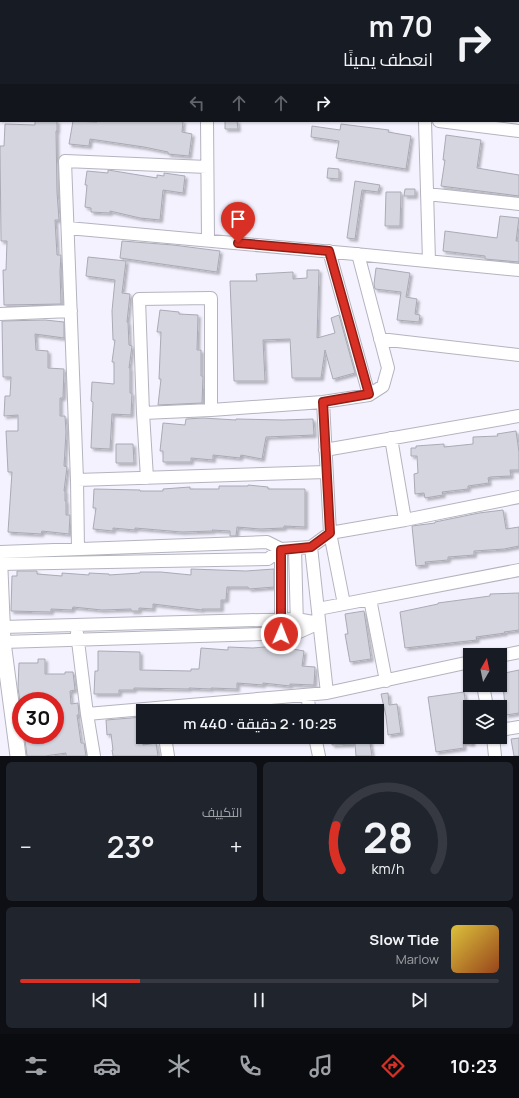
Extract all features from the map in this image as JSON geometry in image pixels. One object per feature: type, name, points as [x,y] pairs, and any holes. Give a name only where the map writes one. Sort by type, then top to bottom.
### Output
[{"type":"main road","points":[[0,570],[3,635],[18,756]]},
{"type":"street","points":[[207,122],[208,240]]},
{"type":"street","points":[[425,122],[429,261]]},
{"type":"street","points":[[447,122],[519,131]]},
{"type":"street","points":[[78,549],[77,480],[65,161],[207,167]]},
{"type":"street","points":[[427,194],[519,204]]},
{"type":"street","points":[[68,228],[329,251],[519,270]]},
{"type":"street","points":[[329,251],[369,394]]},
{"type":"street","points":[[143,413],[323,402],[369,394],[383,386],[388,368],[358,254]]},
{"type":"street","points":[[147,478],[139,299],[211,298],[211,410]]},
{"type":"street","points":[[0,314],[71,311]]},
{"type":"street","points":[[380,339],[519,355]]},
{"type":"street","points":[[323,402],[330,533],[344,604]]},
{"type":"street","points":[[325,450],[519,416]]},
{"type":"street","points":[[391,438],[405,520]]},
{"type":"street","points":[[77,480],[326,472]]},
{"type":"street","points":[[0,564],[268,559],[281,550],[311,547],[330,533],[405,520],[519,497]]},
{"type":"street","points":[[0,552],[267,542],[281,550]]},
{"type":"street","points":[[311,547],[327,693]]},
{"type":"street","points":[[295,548],[297,634]]},
{"type":"street","points":[[281,550],[281,634]]},
{"type":"street","points":[[318,609],[519,570]]},
{"type":"street","points":[[370,599],[386,680]]},
{"type":"street","points":[[3,635],[76,625],[296,619],[319,623]]},
{"type":"street","points":[[3,635],[77,639],[297,634],[319,623]]},
{"type":"street","points":[[76,625],[87,714],[94,756]]},
{"type":"street","points":[[507,655],[519,652]]},
{"type":"street","points":[[223,704],[327,693],[463,664]]},
{"type":"street","points":[[307,696],[309,704]]},
{"type":"street","points":[[87,714],[136,711]]},
{"type":"street","points":[[507,729],[519,727]]},
{"type":"street","points":[[166,744],[168,756]]},
{"type":"street","points":[[316,744],[319,756]]},
{"type":"street","points":[[494,744],[495,756]]},
{"type":"building","points":[[35,122],[57,122],[57,192],[59,220],[55,220],[57,255],[61,255],[61,304],[4,305],[3,270],[6,270],[7,241],[1,241],[0,146],[4,146],[5,124],[35,125]]},
{"type":"building","points":[[73,122],[183,122],[182,132],[192,134],[189,156],[168,154],[168,152],[144,147],[90,139],[89,146],[69,144]]},
{"type":"building","points":[[225,122],[237,122],[238,129],[225,129]]},
{"type":"building","points":[[341,124],[389,130],[388,132],[411,136],[406,169],[336,158],[339,141],[311,137],[312,126],[340,130]]},
{"type":"building","points":[[446,135],[481,140],[477,168],[519,175],[519,196],[441,186],[445,160],[443,160]]},
{"type":"building","points":[[328,168],[339,169],[339,179],[327,178]]},
{"type":"building","points":[[108,170],[157,178],[157,175],[164,176],[164,173],[185,176],[183,193],[163,190],[160,220],[140,218],[110,211],[110,213],[91,212],[91,208],[85,207],[87,185],[85,185],[87,171],[108,173]]},
{"type":"building","points":[[355,181],[380,185],[378,192],[362,190],[355,239],[347,238]]},
{"type":"building","points":[[405,189],[415,189],[415,196],[404,196]]},
{"type":"building","points":[[386,192],[401,192],[400,226],[385,226]]},
{"type":"building","points":[[500,216],[519,218],[516,241],[519,241],[519,262],[485,259],[485,256],[443,251],[445,231],[497,238]]},
{"type":"building","points":[[122,241],[220,251],[217,272],[120,258]]},
{"type":"building","points":[[88,257],[126,261],[122,293],[130,294],[127,322],[129,345],[132,346],[129,368],[130,393],[132,393],[131,415],[112,414],[110,449],[91,448],[93,402],[91,401],[92,382],[114,384],[114,362],[112,362],[115,340],[113,340],[112,311],[115,280],[86,276]]},
{"type":"building","points":[[376,268],[410,273],[406,297],[417,299],[415,314],[420,315],[419,322],[397,320],[401,292],[375,289],[374,284]]},
{"type":"building","points":[[307,270],[319,270],[317,338],[335,333],[331,318],[339,315],[355,373],[333,379],[325,350],[321,378],[292,378],[290,339],[263,340],[265,381],[234,381],[230,281],[257,281],[256,274],[293,272],[293,279],[307,278]]},
{"type":"building","points":[[160,310],[179,312],[179,314],[198,315],[197,350],[201,350],[201,376],[203,376],[202,403],[158,405],[161,379],[159,379],[161,332],[157,332]]},
{"type":"building","points":[[45,320],[64,322],[64,338],[35,334],[36,350],[48,351],[48,368],[64,369],[63,398],[60,398],[60,416],[65,416],[66,432],[64,466],[67,467],[64,491],[66,515],[70,515],[69,534],[42,531],[41,534],[8,532],[12,472],[8,472],[6,431],[18,431],[18,415],[4,416],[5,396],[10,396],[11,377],[3,377],[2,321]]},
{"type":"building","points":[[203,418],[236,420],[313,419],[314,435],[266,437],[262,459],[241,455],[240,458],[213,455],[213,460],[191,458],[191,462],[163,462],[163,451],[160,451],[163,423],[185,425],[186,419]]},
{"type":"building","points":[[516,431],[519,452],[519,470],[510,470],[511,476],[490,477],[488,478],[489,483],[468,486],[468,489],[442,492],[443,495],[425,498],[424,493],[415,494],[414,474],[418,473],[417,456],[411,456],[411,448],[416,448],[416,446],[444,444],[444,447],[473,444],[473,437],[498,436],[497,434]]},
{"type":"building","points":[[116,444],[133,444],[134,463],[116,463]]},
{"type":"building","points":[[248,485],[268,487],[268,489],[305,489],[305,527],[284,526],[284,528],[260,529],[237,527],[236,536],[230,536],[230,531],[212,530],[213,531],[182,532],[135,528],[135,530],[113,528],[113,531],[93,529],[96,508],[93,508],[94,489],[163,491],[163,489],[190,487],[190,489],[219,489],[219,486]]},
{"type":"building","points":[[503,510],[506,529],[519,527],[519,546],[504,549],[474,551],[474,555],[448,557],[448,560],[425,562],[426,565],[416,566],[412,526],[435,523],[479,513]]},
{"type":"building","points":[[191,569],[246,571],[274,569],[274,587],[249,589],[248,587],[227,587],[226,600],[221,600],[221,609],[202,610],[153,604],[153,609],[139,608],[139,611],[131,611],[131,609],[102,610],[73,607],[72,610],[51,609],[51,612],[11,611],[12,576],[17,576],[17,571],[37,571],[37,574],[62,576],[62,573],[109,575],[140,572],[161,572],[191,575]]},
{"type":"building","points":[[519,593],[519,630],[476,637],[477,640],[405,648],[400,612],[438,603],[490,596],[490,594]]},
{"type":"building","points":[[364,611],[371,659],[350,662],[345,634],[348,634],[345,614]]},
{"type":"building","points":[[276,646],[304,651],[302,666],[315,667],[314,685],[290,684],[290,686],[263,683],[263,685],[237,683],[237,689],[134,688],[134,690],[119,690],[119,694],[94,694],[95,671],[98,671],[98,651],[140,652],[140,670],[191,671],[191,669],[199,669],[201,648],[228,650],[228,647],[253,648]]},
{"type":"building","points":[[38,659],[45,659],[45,674],[65,674],[65,672],[73,672],[75,690],[70,691],[71,704],[78,703],[79,715],[77,715],[81,743],[84,743],[86,756],[66,756],[66,753],[45,756],[27,756],[26,744],[64,744],[64,692],[19,692],[19,663],[38,663]]},
{"type":"building","points":[[519,670],[519,713],[507,715],[507,700],[504,700],[504,692],[507,692],[507,673]]},
{"type":"building","points":[[464,692],[464,748],[436,752],[428,697]]},
{"type":"building","points":[[388,693],[389,705],[397,704],[401,733],[388,735],[384,704],[381,694]]},
{"type":"building","points":[[136,718],[136,744],[156,744],[158,756],[113,756],[111,734],[107,735],[106,720]]},
{"type":"building","points":[[519,738],[519,756],[514,756],[511,739]]},
{"type":"building","points":[[332,744],[355,744],[332,745]]},
{"type":"building","points":[[355,744],[370,744],[372,756],[356,756]]},
{"type":"route","points":[[238,243],[329,251],[369,394],[323,402],[330,533],[311,547],[281,550],[281,634]]}]
